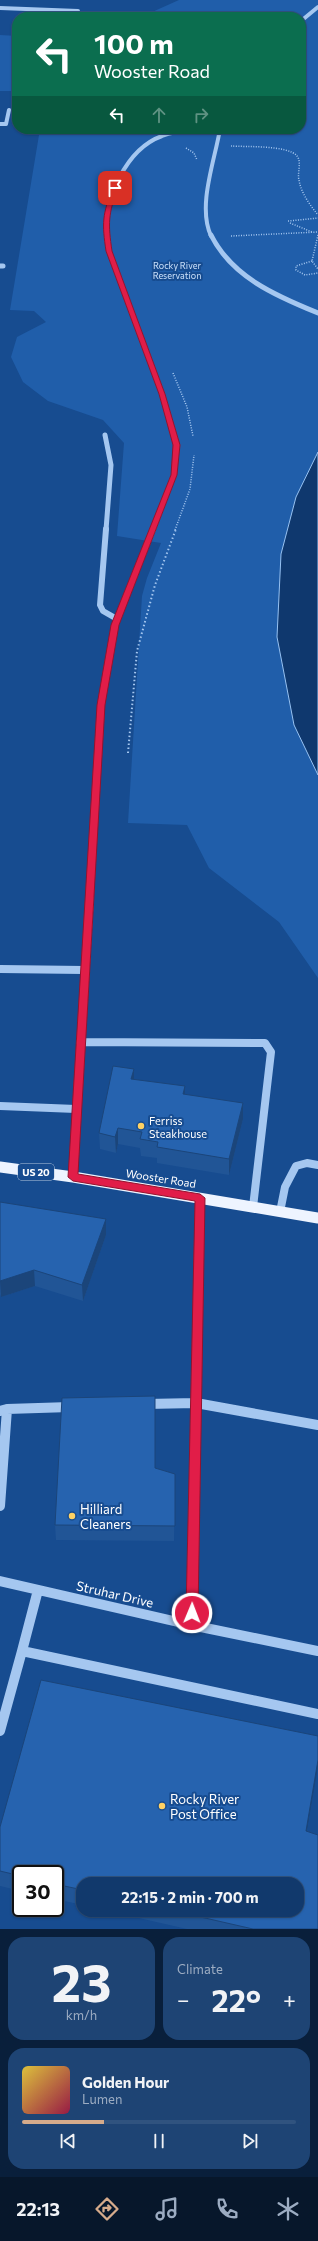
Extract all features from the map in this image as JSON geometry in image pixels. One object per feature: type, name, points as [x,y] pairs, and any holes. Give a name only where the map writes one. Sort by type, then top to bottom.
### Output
[{"type":"main road","name":"Wooster Road","points":[[0,1167],[73,1177],[318,1218]]},
{"type":"street","points":[[306,17],[318,7]]},
{"type":"street","points":[[0,8],[78,11]]},
{"type":"street","points":[[0,124],[6,124],[9,110]]},
{"type":"street","points":[[73,1177],[84,970],[101,705],[117,619],[174,475],[177,445],[162,394],[109,251],[107,209],[124,172],[139,152],[153,140],[177,134]]},
{"type":"street","points":[[219,134],[205,209],[207,223],[213,239],[222,254],[240,272],[265,290],[318,313]]},
{"type":"street","points":[[105,435],[111,465],[100,605],[103,610],[117,619]]},
{"type":"street","points":[[0,969],[84,970]]},
{"type":"street","points":[[80,1042],[264,1043],[271,1052],[253,1207]]},
{"type":"street","points":[[0,1106],[76,1109]]},
{"type":"street","points":[[280,1212],[285,1187],[296,1166],[307,1163],[318,1165]]},
{"type":"street","points":[[191,1625],[200,1198]]},
{"type":"street","points":[[133,1405],[196,1403],[318,1425]]},
{"type":"street","points":[[0,1506],[4,1410],[78,1406]]},
{"type":"street","name":"Struhar Drive","points":[[0,1581],[191,1625],[318,1651]]},
{"type":"street","points":[[0,1731],[38,1590]]},
{"type":"street","points":[[22,1651],[318,1714]]},
{"type":"path","points":[[231,146],[284,149],[296,155],[300,163],[298,175],[299,182],[318,215]]},
{"type":"path","points":[[288,221],[318,218]]},
{"type":"path","points":[[290,223],[312,232]]},
{"type":"path","points":[[230,236],[318,232]]},
{"type":"path","points":[[318,235],[312,261],[318,269]]},
{"type":"path","points":[[312,261],[296,266],[296,270],[305,275],[318,273]]},
{"type":"green space","name":"Rocky River Reservation","points":[[179,0],[318,0],[318,978],[279,922],[209,868],[187,825],[128,823],[142,596],[147,578],[161,543],[117,536],[124,443],[103,420],[48,401],[23,382],[11,357],[17,337],[46,322],[34,311],[10,310],[39,134],[306,134],[306,12],[152,12]]},
{"type":"green space","points":[[0,35],[12,36],[12,91],[0,91]]},
{"type":"shaded area","points":[[318,452],[318,775],[294,725],[277,637],[281,554],[296,497]]},
{"type":"building","points":[[113,1066],[134,1069],[131,1079],[185,1086],[183,1094],[243,1103],[229,1159],[157,1147],[158,1142],[140,1139],[142,1132],[118,1128],[115,1137],[99,1133]]},
{"type":"building","points":[[0,1202],[106,1219],[82,1285],[34,1270],[0,1281]]},
{"type":"building","points":[[155,1396],[155,1468],[175,1474],[175,1526],[55,1525],[62,1398]]},
{"type":"building","name":"Rocky River Post Office","points":[[41,1680],[318,1736],[318,1760],[306,1831],[318,1835],[318,1929],[253,1929],[201,1917],[304,1917],[304,1877],[76,1877],[76,1888],[64,1886],[64,1865],[12,1865],[12,1874],[0,1871],[0,1827]]},
{"type":"place","name":"Ferriss Steakhouse","points":[[141,1126]]},
{"type":"place","name":"Hilliard Cleaners","points":[[72,1516]]},
{"type":"place","name":"Rocky River Post Office","points":[[162,1806]]},
{"type":"route","points":[[115,188],[107,209],[109,251],[162,394],[177,445],[174,475],[115,625],[101,705],[84,970],[73,1177],[200,1198],[192,1613]]}]
